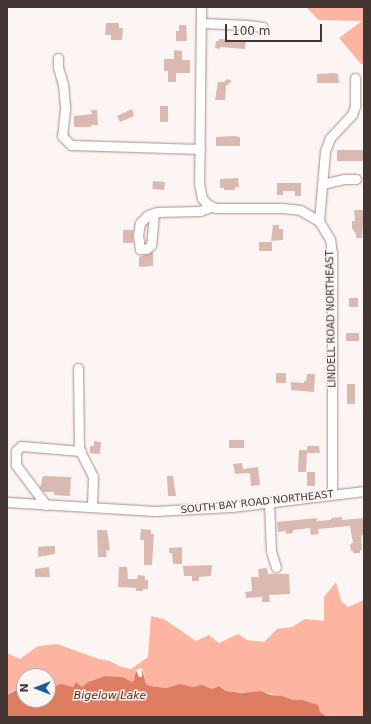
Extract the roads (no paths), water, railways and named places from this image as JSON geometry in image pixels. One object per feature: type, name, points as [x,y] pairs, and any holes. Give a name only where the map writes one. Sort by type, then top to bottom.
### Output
[{"type":"street","points":[[201,7],[200,192],[204,201],[211,207]]},
{"type":"street","points":[[201,23],[263,27]]},
{"type":"street","points":[[58,58],[58,67],[63,84],[65,109],[62,136],[71,145],[200,149]]},
{"type":"street","points":[[320,221],[322,184],[327,144],[338,127],[352,114],[355,106],[355,78]]},
{"type":"street","points":[[322,184],[356,178]]},
{"type":"street","points":[[154,213],[200,211],[211,207],[222,209],[294,209],[310,214],[320,221]]},
{"type":"street","name":"LINDELL ROAD NORTHEAST","points":[[320,221],[330,239],[332,253],[332,494]]},
{"type":"street","points":[[78,368],[80,451],[93,476],[92,507]]},
{"type":"street","points":[[46,505],[16,466],[16,451],[21,446],[80,451]]},
{"type":"street","name":"SOUTH BAY ROAD NORTHEAST","points":[[7,502],[155,511],[227,507],[364,491]]},
{"type":"street","points":[[269,502],[272,534],[271,551],[276,567]]},
{"type":"water","name":"Bigelow Lake","points":[[142,669],[146,684],[166,688],[180,684],[193,687],[202,685],[212,689],[219,686],[226,691],[242,693],[261,691],[271,695],[282,696],[293,700],[302,700],[318,705],[320,712],[327,717],[7,717],[7,695],[16,690],[16,708],[56,708],[56,686],[61,684],[73,687],[76,682],[82,687],[88,682],[105,676],[123,677],[132,682],[134,680],[136,670],[139,677],[142,677]]}]
